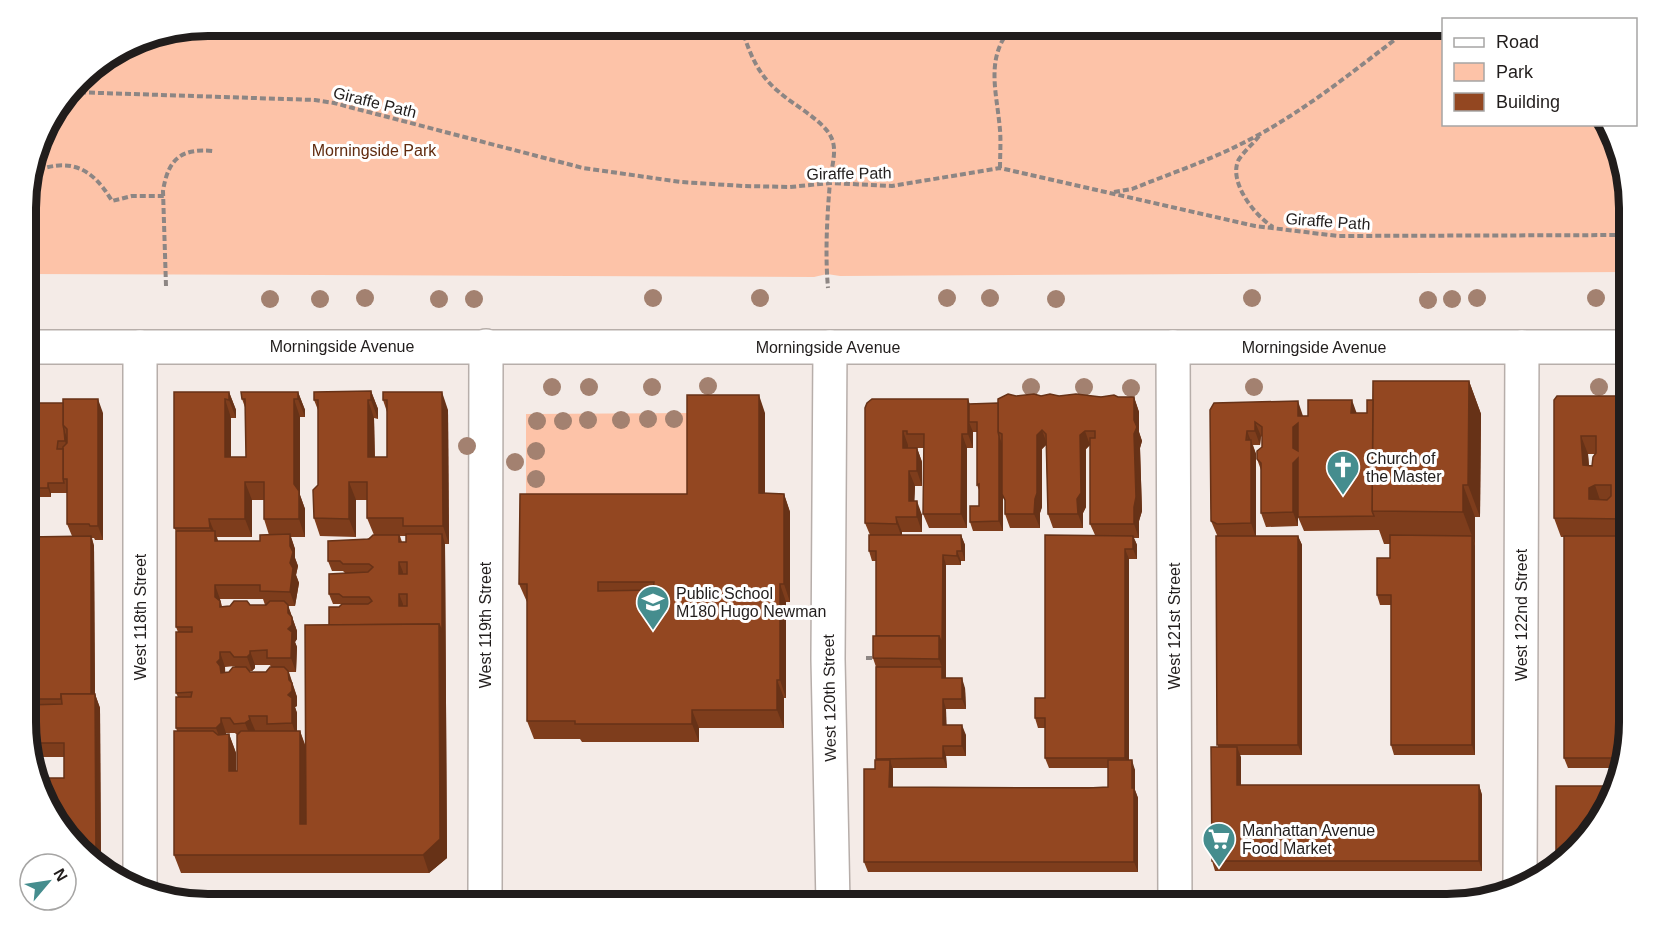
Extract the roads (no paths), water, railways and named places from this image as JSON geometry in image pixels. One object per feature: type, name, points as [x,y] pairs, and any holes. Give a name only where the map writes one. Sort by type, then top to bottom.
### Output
[{"type":"street","name":"West 119th Street","points":[[485,894],[486,346]]},
{"type":"street","name":"Morningside Avenue","points":[[36,347],[1619,347]]},
{"type":"street","name":"West 118th Street","points":[[140,347],[140,880]]},
{"type":"street","name":"West 120th Street","points":[[830,347],[828,659],[833,894]]},
{"type":"street","name":"West 121st Street","points":[[1173,347],[1174,894]]},
{"type":"street","name":"West 122nd Street","points":[[1520,877],[1522,347]]},
{"type":"place","name":"Church of the Master","points":[[1343,496]]},
{"type":"place","name":"Public School M180 Hugo Newman","points":[[653,631]]},
{"type":"place","name":"Manhattan Avenue Food Market","points":[[1219,868]]},
{"type":"park label","name":"Morningside Park","points":[[374,150]]}]
